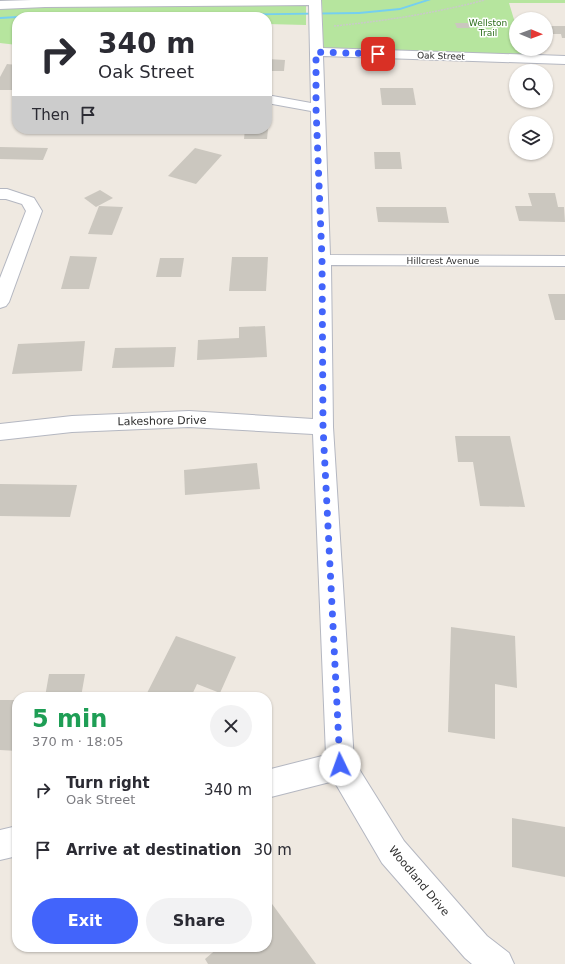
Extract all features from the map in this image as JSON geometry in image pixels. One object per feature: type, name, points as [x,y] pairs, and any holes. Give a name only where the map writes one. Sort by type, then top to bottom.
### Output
[{"type":"street","points":[[0,5],[46,3],[315,11]]},
{"type":"street","name":"Woodland Drive","points":[[315,11],[316,108],[322,260],[323,427],[340,765],[393,852],[476,947],[498,964]]},
{"type":"street","name":"Oak Street","points":[[316,52],[565,60]]},
{"type":"street","points":[[272,100],[316,108]]},
{"type":"street","points":[[0,194],[7,194],[28,201],[34,211],[0,302]]},
{"type":"street","name":"Hillcrest Avenue","points":[[322,260],[565,260]]},
{"type":"street","name":"Lakeshore Drive","points":[[0,432],[72,424],[189,419],[323,427]]},
{"type":"street","points":[[272,783],[340,765]]},
{"type":"street","points":[[0,845],[12,841]]},
{"type":"path","points":[[315,11],[341,26],[385,21],[458,7],[485,0]]},
{"type":"green space","name":"Wellston Trail","points":[[322,0],[565,0],[565,3],[509,3],[512,12],[509,12],[509,56],[323,51]]},
{"type":"green space","points":[[306,4],[306,25],[272,24],[272,12],[12,12],[12,44],[0,43],[0,7]]},
{"type":"building","points":[[455,23],[468,23],[470,28],[457,28]]},
{"type":"building","points":[[553,26],[565,26],[565,38],[562,38],[561,34],[553,34]]},
{"type":"building","points":[[272,59],[285,60],[284,71],[272,71]]},
{"type":"building","points":[[7,64],[12,64],[12,90],[0,90],[0,77]]},
{"type":"building","points":[[380,88],[413,88],[416,105],[382,105]]},
{"type":"building","points":[[244,134],[268,134],[267,139],[244,139]]},
{"type":"building","points":[[0,147],[48,148],[43,160],[0,159]]},
{"type":"building","points":[[195,148],[222,155],[196,184],[168,176]]},
{"type":"building","points":[[374,152],[400,152],[402,169],[375,169]]},
{"type":"building","points":[[100,190],[113,198],[96,207],[84,198]]},
{"type":"building","points":[[528,193],[555,193],[558,207],[564,207],[565,222],[519,221],[515,206],[532,206]]},
{"type":"building","points":[[99,206],[123,207],[112,235],[88,234]]},
{"type":"building","points":[[376,207],[446,207],[449,223],[378,222]]},
{"type":"building","points":[[70,256],[97,257],[89,289],[61,289]]},
{"type":"building","points":[[232,257],[268,257],[266,291],[229,291]]},
{"type":"building","points":[[160,258],[184,258],[181,277],[156,277]]},
{"type":"building","points":[[548,294],[565,294],[565,320],[555,320]]},
{"type":"building","points":[[265,326],[267,357],[197,360],[198,340],[239,338],[239,327]]},
{"type":"building","points":[[85,341],[82,371],[12,374],[18,344]]},
{"type":"building","points":[[176,347],[174,367],[112,368],[115,348]]},
{"type":"building","points":[[455,436],[510,436],[525,507],[480,506],[473,462],[458,462]]},
{"type":"building","points":[[257,463],[260,489],[185,495],[184,470]]},
{"type":"building","points":[[0,484],[77,485],[70,517],[0,516]]},
{"type":"building","points":[[451,627],[515,636],[517,688],[495,684],[495,739],[448,732]]},
{"type":"building","points":[[176,636],[236,657],[220,692],[197,684],[193,692],[148,692]]},
{"type":"building","points":[[49,674],[85,674],[82,692],[46,692]]},
{"type":"building","points":[[0,700],[12,700],[12,751],[0,750]]},
{"type":"building","points":[[512,818],[565,827],[565,877],[512,867]]},
{"type":"building","points":[[272,904],[316,964],[208,964],[205,959],[213,952],[272,952]]},
{"type":"waterway","points":[[272,14],[359,13],[400,9],[429,0]]},
{"type":"waterway","points":[[0,18],[12,17]]},
{"type":"route","points":[[340,765],[323,427],[322,260],[316,108],[316,52],[378,54]]}]
